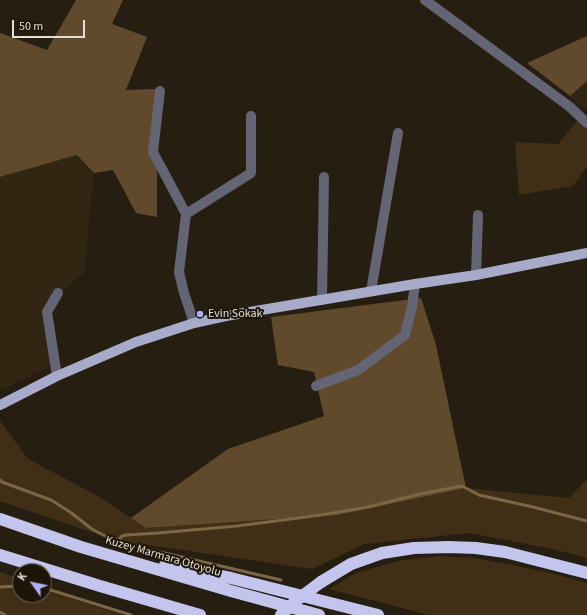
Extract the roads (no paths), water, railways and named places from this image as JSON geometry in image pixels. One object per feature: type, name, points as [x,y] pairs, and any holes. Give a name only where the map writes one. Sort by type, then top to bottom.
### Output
[{"type":"highway","name":"Kuzey Marmara Otoyolu","points":[[0,519],[80,547],[319,615]]},
{"type":"highway","points":[[80,547],[231,578],[378,615]]},
{"type":"highway","points":[[281,615],[297,600],[321,582],[351,564],[382,553],[414,548],[476,548],[505,552],[587,573]]},
{"type":"highway","points":[[0,555],[200,615]]},
{"type":"main road","points":[[0,405],[57,376],[136,342],[194,323],[371,291],[476,275],[587,253]]},
{"type":"street","points":[[424,0],[570,107],[587,123]]},
{"type":"street","points":[[160,91],[153,152],[186,214],[179,272],[194,323]]},
{"type":"street","points":[[186,214],[252,173],[251,116]]},
{"type":"street","points":[[371,291],[398,133]]},
{"type":"street","points":[[322,300],[324,177]]},
{"type":"street","points":[[476,275],[478,214]]},
{"type":"street","points":[[316,386],[358,370],[405,335],[412,307],[415,284]]},
{"type":"street","points":[[57,376],[47,312],[58,293]]},
{"type":"waterway","points":[[0,480],[51,500],[92,529],[107,537],[143,548],[281,580]]},
{"type":"waterway","points":[[118,541],[122,536],[126,535],[237,526],[321,515],[368,507],[420,494],[462,486],[479,495],[587,521]]},
{"type":"waterway","points":[[0,587],[12,586]]},
{"type":"waterway","points":[[52,590],[131,615]]},
{"type":"waterway","points":[[0,612],[5,615]]},
{"type":"place","name":"Evin Sokak","points":[[200,314]]}]
